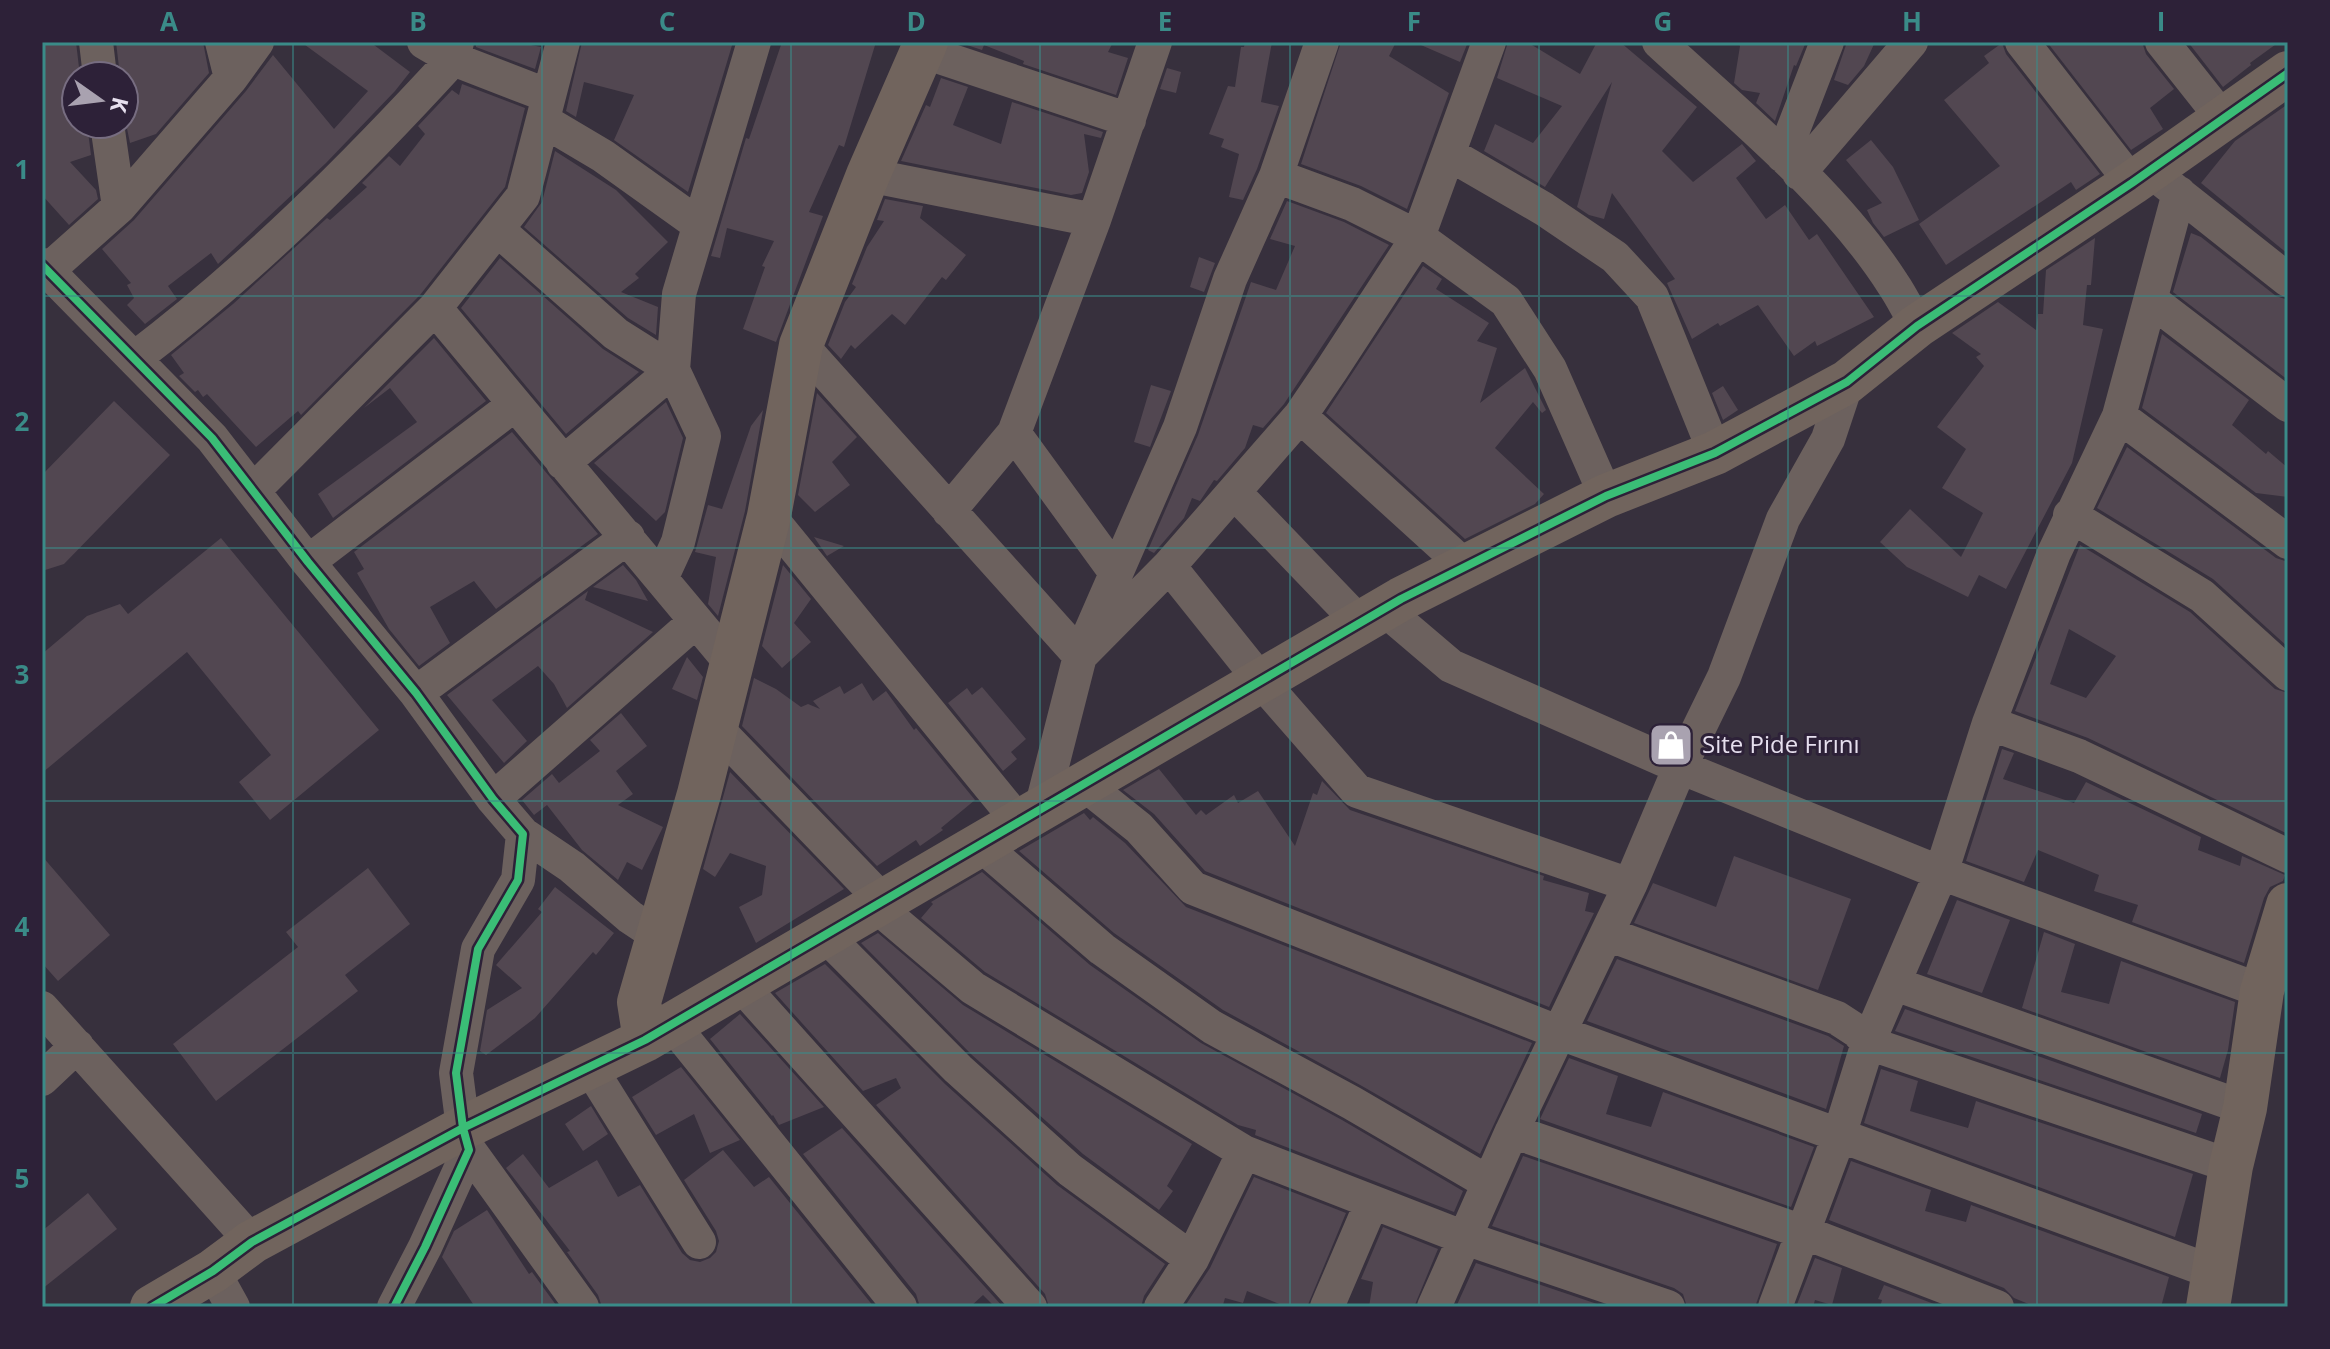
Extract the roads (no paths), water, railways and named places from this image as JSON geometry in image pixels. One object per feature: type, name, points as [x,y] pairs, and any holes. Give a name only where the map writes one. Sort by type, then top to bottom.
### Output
[{"type":"street","points":[[222,42],[231,78]]},
{"type":"street","points":[[257,42],[231,78],[119,207],[45,268],[212,438],[308,562],[416,693],[493,799],[523,834],[572,867],[630,917],[657,935]]},
{"type":"street","points":[[424,42],[455,50],[547,109],[603,156],[698,224]]},
{"type":"street","points":[[253,491],[435,308],[523,196],[563,42]]},
{"type":"street","points":[[661,579],[678,542],[704,436],[673,370],[679,294],[754,42]]},
{"type":"street","points":[[949,511],[1014,433],[1094,220],[1155,42]]},
{"type":"street","points":[[1030,816],[1080,656],[1180,427],[1230,279],[1276,176],[1322,42]]},
{"type":"street","points":[[1080,656],[1169,566],[1300,416],[1418,237],[1489,42]]},
{"type":"street","points":[[1659,42],[1791,165],[1841,217],[1892,282],[1917,326]]},
{"type":"street","points":[[1791,165],[1827,42]]},
{"type":"street","points":[[1791,165],[1911,42]]},
{"type":"street","points":[[2022,42],[2154,182],[2288,280]]},
{"type":"street","points":[[2162,42],[2223,119]]},
{"type":"street","points":[[900,1307],[799,1181],[658,1032],[639,1002],[699,794],[769,516],[801,345],[868,175],[924,46],[1129,120]]},
{"type":"street","points":[[135,358],[201,308],[363,158],[455,50]]},
{"type":"street","points":[[152,1307],[223,1289],[252,1242],[466,1139],[589,1066],[658,1032],[1372,616],[1606,496],[1715,453],[1847,382],[1917,326],[2154,182],[2223,119],[2288,73]]},
{"type":"street","points":[[109,140],[119,207]]},
{"type":"street","points":[[1449,154],[1544,209],[1615,257],[1652,297],[1715,453]]},
{"type":"street","points":[[868,175],[1094,220]]},
{"type":"street","points":[[1276,176],[1352,204],[1418,237],[1506,301],[1550,369],[1606,496]]},
{"type":"street","points":[[1775,1307],[1839,1136],[1868,1043],[1941,873],[1989,723],[2070,515],[2119,416],[2151,300],[2154,182]]},
{"type":"street","points":[[498,230],[616,334],[673,370]]},
{"type":"street","points":[[2151,300],[2288,405]]},
{"type":"street","points":[[435,308],[732,664]]},
{"type":"street","points":[[801,345],[1080,656]]},
{"type":"street","points":[[563,463],[673,370]]},
{"type":"street","points":[[1434,1307],[1512,1131],[1630,885],[1680,767],[1724,677],[1783,519],[1828,439],[1847,382]]},
{"type":"street","points":[[308,562],[514,405]]},
{"type":"street","points":[[1300,416],[1466,567]]},
{"type":"street","points":[[2119,416],[2288,542]]},
{"type":"street","points":[[1014,433],[1116,573]]},
{"type":"street","points":[[1234,492],[1372,616],[1451,666],[1680,767],[1941,873],[2262,991]]},
{"type":"street","points":[[2070,515],[2202,596],[2288,674]]},
{"type":"street","points":[[769,516],[1030,816]]},
{"type":"street","points":[[416,693],[628,537]]},
{"type":"street","points":[[1169,566],[1261,681],[1357,791],[1630,885]]},
{"type":"street","points":[[493,799],[696,621]]},
{"type":"street","points":[[1989,723],[2079,756],[2288,856]]},
{"type":"street","points":[[716,728],[879,903],[973,988],[1244,1152],[1465,1238],[1668,1307]]},
{"type":"street","points":[[1084,784],[1139,828],[1193,888],[1560,1033],[1839,1136],[2210,1289],[2231,1166],[2245,1108],[2262,991],[2288,905]]},
{"type":"street","points":[[523,834],[518,880],[478,949],[456,1073],[466,1139],[582,1307]]},
{"type":"street","points":[[980,844],[1102,949],[1212,1027],[1352,1103],[1489,1183]]},
{"type":"street","points":[[1607,934],[1837,1018],[1857,1031],[1868,1043],[2231,1166]]},
{"type":"street","points":[[825,935],[958,1069],[1070,1170],[1192,1259]]},
{"type":"street","points":[[740,984],[1030,1307]]},
{"type":"street","points":[[1895,984],[2245,1108]]},
{"type":"street","points":[[42,1008],[252,1242]]},
{"type":"street","points":[[42,1079],[77,1046]]},
{"type":"street","points":[[589,1066],[699,1242]]},
{"type":"street","points":[[1512,1131],[1803,1232],[1997,1307]]},
{"type":"street","points":[[394,1307],[425,1247],[466,1139]]},
{"type":"street","points":[[1161,1307],[1192,1259],[1244,1152]]},
{"type":"street","points":[[1327,1307],[1372,1202]]},
{"type":"place","name":"Site Pide Fırını","points":[[1671,745]]}]
